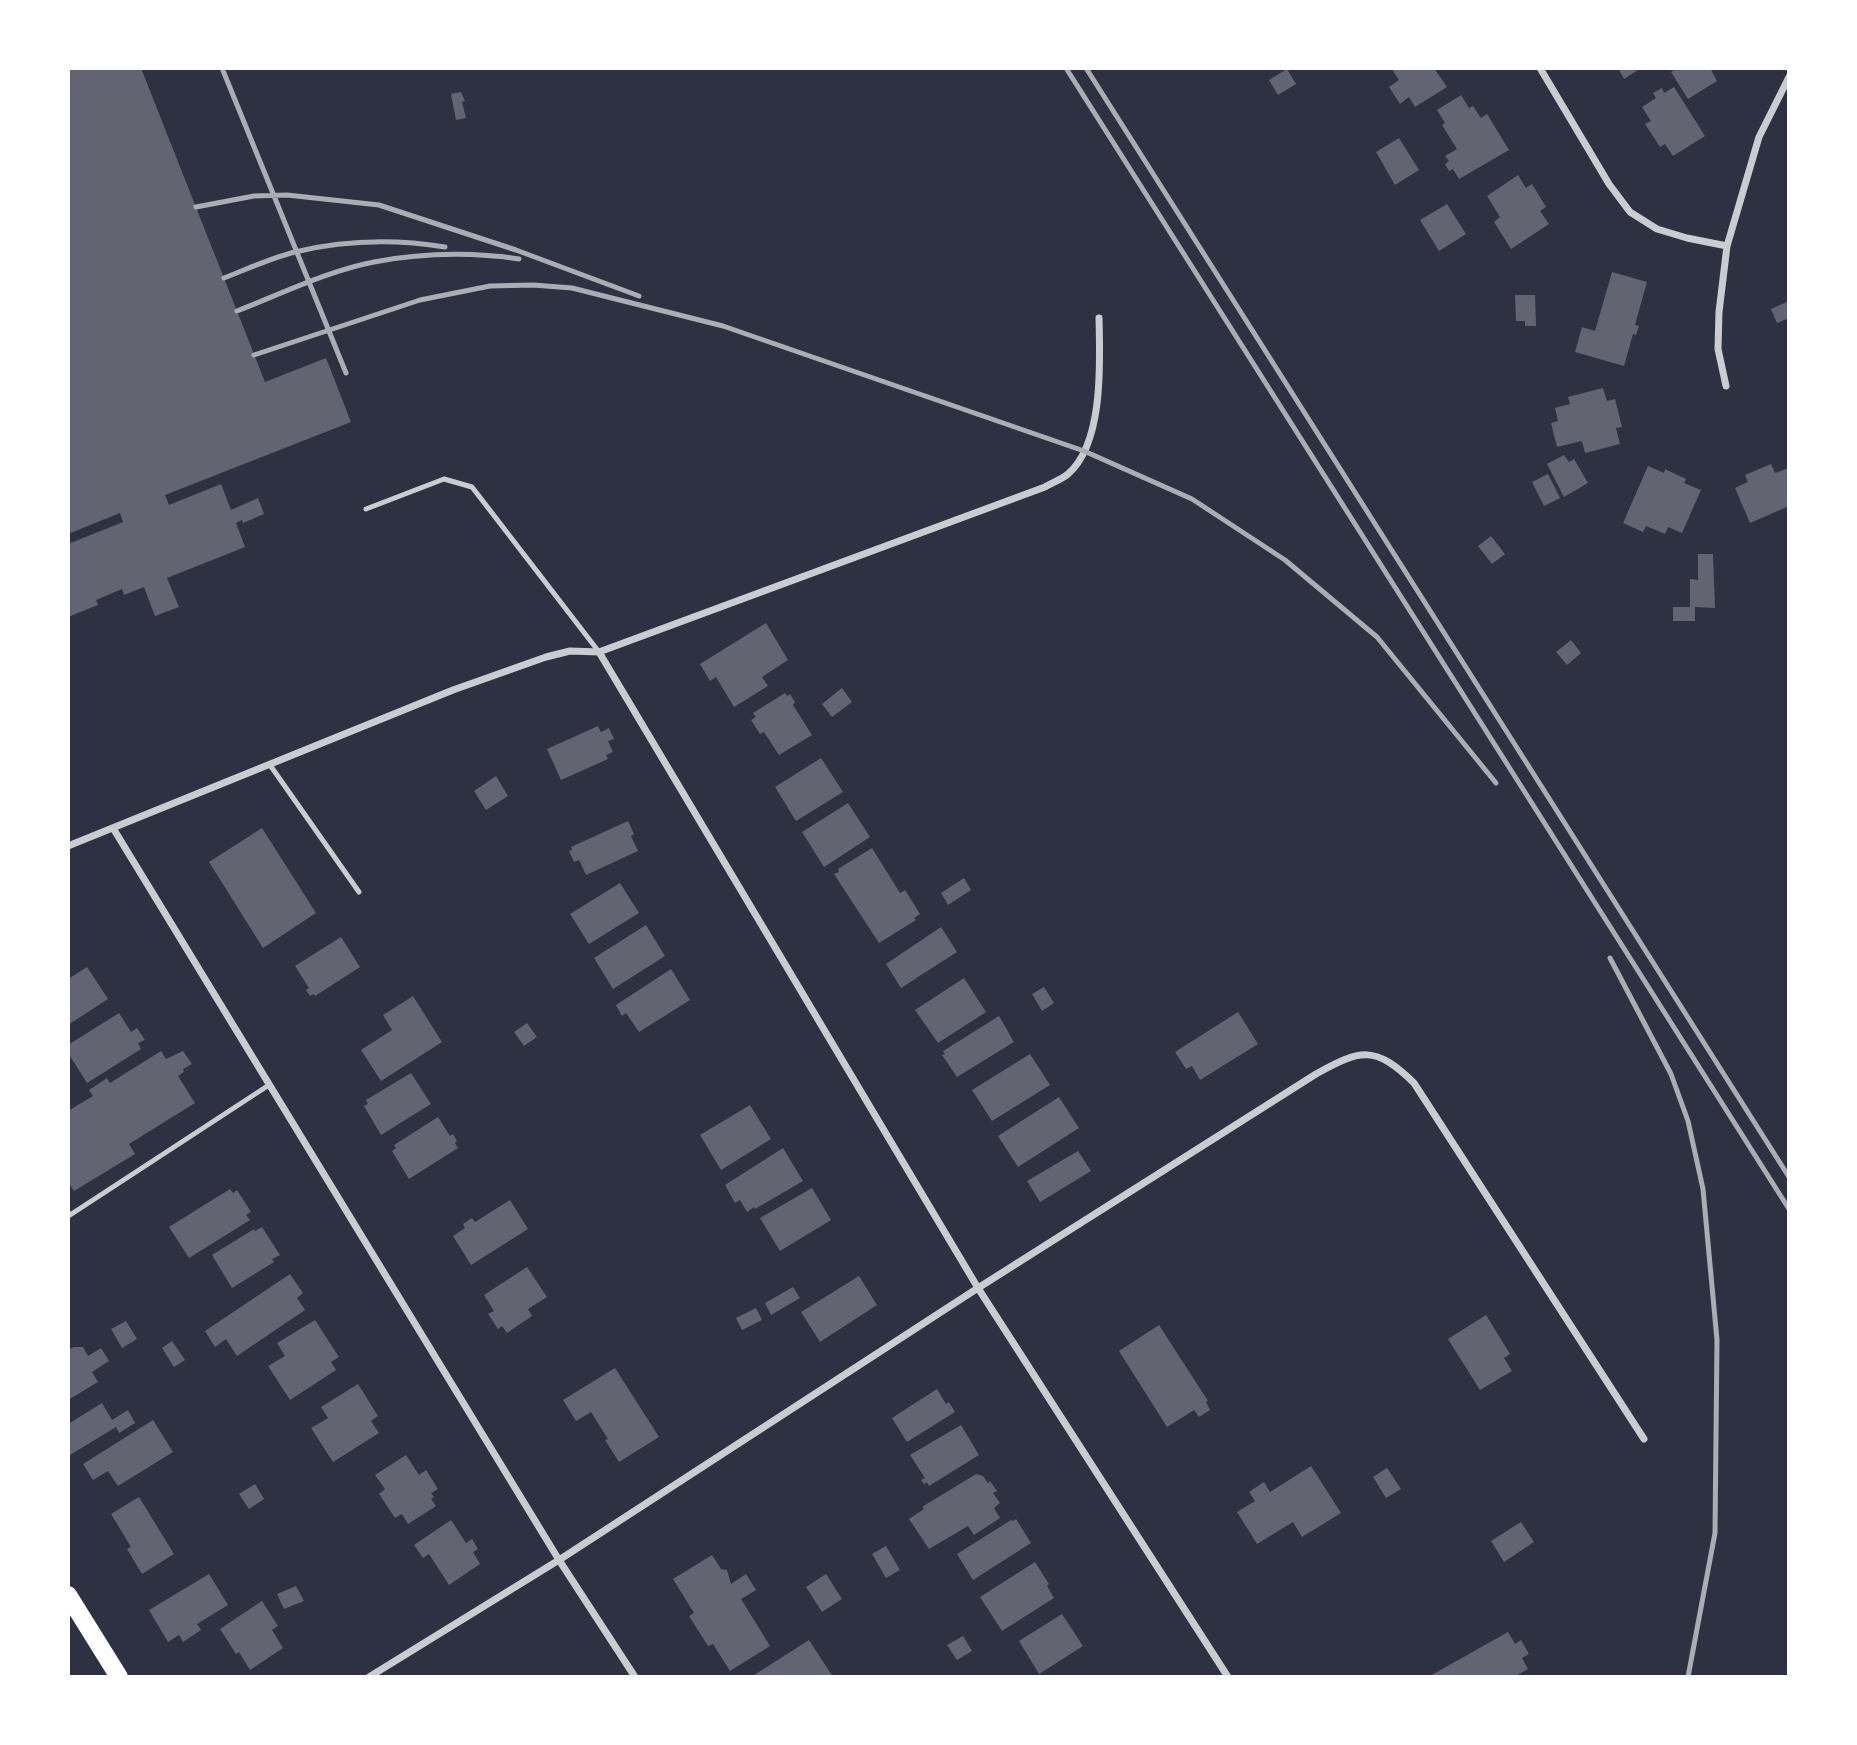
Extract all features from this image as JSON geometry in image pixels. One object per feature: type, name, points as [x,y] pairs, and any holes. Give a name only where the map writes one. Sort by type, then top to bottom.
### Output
[{"type":"main road","points":[[68,1595],[119,1677]]},
{"type":"street","points":[[1540,68],[1609,184],[1630,212],[1657,229],[1687,239],[1727,246]]},
{"type":"street","points":[[1726,386],[1718,349],[1719,312],[1727,246],[1759,137],[1789,77]]},
{"type":"street","points":[[68,846],[453,690],[546,657],[570,651],[599,652],[1045,487],[1069,473],[1084,451],[1091,430],[1100,382],[1099,318]]},
{"type":"street","points":[[599,652],[978,1289],[1228,1677]]},
{"type":"street","points":[[113,828],[559,1560],[635,1677]]},
{"type":"street","points":[[369,1677],[559,1560],[978,1289],[1316,1074],[1347,1057],[1379,1056],[1395,1064],[1414,1083],[1644,1439]]},
{"type":"lane","points":[[366,509],[444,479],[472,487],[599,652]]},
{"type":"lane","points":[[271,765],[359,892]]},
{"type":"lane","points":[[68,1212],[70,1215],[269,1085]]},
{"type":"building","points":[[68,68],[141,68],[265,382],[326,358],[351,422],[165,495],[169,505],[221,484],[231,510],[258,498],[264,514],[243,523],[242,520],[236,523],[245,547],[167,578],[179,607],[155,616],[144,587],[124,595],[122,589],[96,600],[98,605],[68,617],[68,544],[123,522],[120,513],[68,534]]},
{"type":"building","points":[[1391,68],[1434,68],[1447,87],[1415,107],[1409,97],[1400,104],[1389,87],[1399,80]]},
{"type":"building","points":[[1618,68],[1641,68],[1624,79]]},
{"type":"building","points":[[1677,68],[1710,68],[1717,81],[1688,99],[1671,72]]},
{"type":"building","points":[[1287,69],[1296,84],[1278,95],[1269,80]]},
{"type":"building","points":[[1674,87],[1705,136],[1673,156],[1665,144],[1660,147],[1645,124],[1651,121],[1642,107],[1656,98],[1653,93],[1662,88],[1664,93]]},
{"type":"building","points":[[461,92],[465,101],[462,102],[466,118],[456,120],[451,94]]},
{"type":"building","points":[[1461,95],[1469,108],[1473,106],[1481,118],[1487,114],[1509,150],[1459,179],[1453,169],[1449,171],[1445,164],[1449,161],[1445,156],[1457,149],[1442,125],[1445,123],[1437,110]]},
{"type":"building","points":[[1399,138],[1419,170],[1395,185],[1376,152]]},
{"type":"building","points":[[1518,175],[1526,188],[1532,184],[1546,207],[1540,211],[1549,224],[1511,249],[1494,222],[1500,217],[1487,196]]},
{"type":"building","points":[[1447,204],[1466,234],[1439,251],[1420,220]]},
{"type":"building","points":[[1612,272],[1647,282],[1635,325],[1639,326],[1636,335],[1633,334],[1624,366],[1575,352],[1582,327],[1595,331]]},
{"type":"building","points":[[1515,295],[1535,295],[1536,326],[1525,326],[1525,321],[1516,321]]},
{"type":"building","points":[[1789,301],[1789,318],[1777,323],[1771,309]]},
{"type":"building","points":[[1603,388],[1607,401],[1615,399],[1622,427],[1616,428],[1620,444],[1585,453],[1582,441],[1557,447],[1551,423],[1558,421],[1555,408],[1570,404],[1568,397]]},
{"type":"building","points":[[1564,455],[1569,462],[1574,459],[1588,483],[1564,497],[1547,464]]},
{"type":"building","points":[[1771,464],[1775,473],[1789,468],[1789,506],[1750,523],[1735,488],[1748,482],[1745,475]]},
{"type":"building","points":[[1648,466],[1664,473],[1665,469],[1686,479],[1684,483],[1701,490],[1682,533],[1668,527],[1665,534],[1646,526],[1643,532],[1623,523]]},
{"type":"building","points":[[1548,474],[1560,498],[1544,506],[1532,482]]},
{"type":"building","points":[[1491,536],[1505,554],[1492,564],[1478,546]]},
{"type":"building","points":[[1698,554],[1713,554],[1715,608],[1695,607],[1695,621],[1673,621],[1673,607],[1690,607],[1690,579],[1698,580]]},
{"type":"building","points":[[766,623],[788,660],[762,677],[768,686],[734,707],[716,677],[710,681],[700,664]]},
{"type":"building","points":[[1571,640],[1581,653],[1567,665],[1556,652]]},
{"type":"building","points":[[842,688],[852,702],[832,717],[822,704]]},
{"type":"building","points":[[785,693],[787,696],[790,694],[795,702],[793,705],[812,735],[779,755],[764,732],[760,734],[751,720],[756,717],[753,713]]},
{"type":"building","points":[[598,726],[601,732],[609,728],[614,739],[608,741],[613,752],[606,755],[608,759],[561,780],[547,749]]},
{"type":"building","points":[[821,758],[843,792],[796,821],[775,787]]},
{"type":"building","points":[[496,776],[508,796],[486,810],[474,791]]},
{"type":"building","points":[[848,803],[870,837],[824,867],[802,832]]},
{"type":"building","points":[[628,821],[638,851],[586,875],[579,860],[574,862],[569,851],[572,850],[571,847]]},
{"type":"building","points":[[262,828],[316,913],[263,948],[209,862]]},
{"type":"building","points":[[872,848],[900,893],[905,890],[920,914],[914,918],[916,920],[879,943],[834,874]]},
{"type":"building","points":[[964,878],[971,890],[948,905],[941,893]]},
{"type":"building","points":[[620,883],[639,913],[589,944],[570,914]]},
{"type":"building","points":[[646,925],[665,956],[613,989],[594,958]]},
{"type":"building","points":[[941,927],[957,952],[901,988],[886,964]]},
{"type":"building","points":[[341,937],[360,967],[315,996],[310,996],[306,990],[309,988],[295,966]]},
{"type":"building","points":[[87,967],[108,999],[68,1025],[68,979]]},
{"type":"building","points":[[671,969],[690,1000],[639,1032],[626,1013],[622,1016],[616,1005]]},
{"type":"building","points":[[964,978],[986,1012],[938,1043],[915,1010]]},
{"type":"building","points":[[1044,987],[1054,1003],[1042,1011],[1032,994]]},
{"type":"building","points":[[413,996],[442,1042],[381,1081],[361,1050],[392,1030],[383,1015]]},
{"type":"building","points":[[1238,1012],[1258,1044],[1200,1080],[1192,1066],[1186,1069],[1175,1052]]},
{"type":"building","points":[[119,1013],[131,1032],[137,1028],[145,1040],[138,1043],[141,1049],[87,1083],[68,1053],[68,1045]]},
{"type":"building","points":[[999,1016],[1014,1042],[957,1077],[942,1055],[945,1054],[943,1051]]},
{"type":"building","points":[[527,1023],[537,1037],[524,1046],[514,1032]]},
{"type":"building","points":[[161,1051],[166,1059],[183,1051],[192,1064],[178,1076],[195,1103],[129,1144],[135,1154],[74,1191],[68,1182],[68,1111],[93,1096],[89,1090],[107,1078],[110,1083]]},
{"type":"building","points":[[1030,1054],[1050,1085],[992,1121],[972,1090]]},
{"type":"building","points":[[411,1073],[431,1104],[381,1135],[364,1106],[368,1104],[366,1100]]},
{"type":"building","points":[[1059,1097],[1079,1128],[1018,1167],[998,1136]]},
{"type":"building","points":[[750,1105],[771,1139],[721,1170],[700,1135]]},
{"type":"building","points":[[438,1117],[450,1136],[453,1134],[458,1148],[409,1179],[392,1151],[396,1148],[394,1145]]},
{"type":"building","points":[[783,1148],[803,1181],[747,1212],[740,1200],[735,1203],[725,1185]]},
{"type":"building","points":[[1078,1151],[1091,1171],[1040,1202],[1027,1181]]},
{"type":"building","points":[[812,1188],[831,1220],[780,1251],[760,1218]]},
{"type":"building","points":[[230,1189],[233,1193],[237,1190],[251,1212],[246,1215],[250,1220],[189,1258],[169,1227]]},
{"type":"building","points":[[510,1200],[528,1229],[471,1265],[453,1236],[465,1228],[463,1224],[472,1218],[475,1222]]},
{"type":"building","points":[[262,1227],[280,1255],[272,1259],[274,1262],[232,1288],[212,1255],[254,1229],[255,1231]]},
{"type":"building","points":[[527,1267],[547,1297],[528,1309],[532,1316],[507,1333],[502,1326],[498,1329],[488,1314],[494,1311],[484,1295]]},
{"type":"building","points":[[290,1274],[303,1293],[297,1298],[305,1310],[237,1356],[226,1339],[215,1347],[205,1331]]},
{"type":"building","points":[[859,1276],[877,1305],[820,1342],[801,1312]]},
{"type":"building","points":[[793,1287],[800,1298],[771,1315],[765,1303]]},
{"type":"building","points":[[756,1308],[762,1320],[742,1330],[736,1318]]},
{"type":"building","points":[[1486,1315],[1510,1354],[1504,1358],[1512,1371],[1480,1390],[1448,1339]]},
{"type":"building","points":[[315,1320],[339,1357],[331,1362],[336,1370],[290,1400],[268,1366],[285,1356],[277,1343]]},
{"type":"building","points":[[126,1321],[137,1339],[122,1348],[111,1329]]},
{"type":"building","points":[[1159,1325],[1208,1401],[1206,1402],[1210,1410],[1199,1417],[1194,1410],[1167,1427],[1119,1351]]},
{"type":"building","points":[[172,1341],[185,1360],[174,1367],[162,1348]]},
{"type":"building","points":[[83,1347],[88,1356],[101,1348],[109,1361],[92,1372],[98,1382],[68,1400],[68,1350]]},
{"type":"building","points":[[615,1368],[659,1437],[619,1462],[591,1412],[576,1421],[563,1400]]},
{"type":"building","points":[[358,1384],[378,1416],[371,1421],[379,1433],[333,1462],[311,1428],[328,1418],[321,1407]]},
{"type":"building","points":[[937,1389],[946,1404],[949,1402],[955,1412],[907,1442],[892,1418]]},
{"type":"building","points":[[102,1403],[112,1420],[128,1410],[135,1423],[119,1433],[116,1427],[70,1455],[68,1424]]},
{"type":"building","points":[[153,1420],[173,1452],[118,1486],[108,1471],[93,1480],[83,1464]]},
{"type":"building","points":[[961,1425],[979,1455],[929,1486],[927,1482],[924,1484],[921,1480],[925,1478],[910,1455]]},
{"type":"building","points":[[406,1455],[419,1475],[426,1470],[438,1489],[431,1493],[434,1497],[431,1499],[436,1506],[408,1524],[402,1514],[395,1518],[379,1494],[385,1489],[375,1475]]},
{"type":"building","points":[[1311,1466],[1341,1513],[1302,1537],[1293,1522],[1257,1544],[1237,1512],[1255,1501],[1249,1492],[1264,1482],[1270,1492]]},
{"type":"building","points":[[1387,1468],[1401,1489],[1386,1498],[1373,1477]]},
{"type":"building","points":[[976,1474],[983,1476],[988,1483],[990,1481],[997,1491],[993,1493],[1000,1503],[994,1508],[1000,1518],[974,1535],[968,1526],[929,1549],[909,1519],[924,1509],[922,1507]]},
{"type":"building","points":[[255,1484],[264,1499],[249,1509],[239,1494]]},
{"type":"building","points":[[139,1497],[174,1554],[142,1574],[127,1549],[131,1547],[111,1514]]},
{"type":"building","points":[[1016,1519],[1031,1543],[973,1580],[957,1554]]},
{"type":"building","points":[[451,1520],[466,1543],[472,1539],[478,1549],[473,1552],[480,1564],[449,1585],[429,1554],[423,1558],[414,1545]]},
{"type":"building","points":[[1521,1522],[1534,1542],[1504,1562],[1491,1541]]},
{"type":"building","points":[[886,1546],[900,1570],[886,1578],[872,1554]]},
{"type":"building","points":[[712,1555],[721,1569],[727,1570],[731,1584],[746,1574],[756,1590],[741,1599],[770,1646],[730,1671],[713,1644],[708,1646],[689,1616],[694,1613],[673,1579]]},
{"type":"building","points":[[1035,1562],[1049,1584],[1047,1586],[1054,1598],[1002,1631],[980,1597]]},
{"type":"building","points":[[209,1574],[228,1605],[197,1624],[201,1630],[183,1642],[179,1635],[168,1642],[149,1610]]},
{"type":"building","points":[[826,1574],[842,1599],[822,1612],[806,1587]]},
{"type":"building","points":[[296,1586],[304,1601],[284,1609],[277,1594]]},
{"type":"building","points":[[262,1601],[278,1626],[272,1630],[283,1648],[250,1670],[220,1629]]},
{"type":"building","points":[[1062,1614],[1083,1646],[1039,1674],[1019,1641]]},
{"type":"building","points":[[1508,1632],[1515,1644],[1521,1640],[1529,1654],[1522,1658],[1528,1669],[1514,1677],[1428,1677]]},
{"type":"building","points":[[963,1636],[972,1651],[957,1660],[947,1645]]},
{"type":"building","points":[[809,1640],[833,1677],[751,1677]]},
{"type":"railway","points":[[222,68],[346,373]]},
{"type":"railway","points":[[1066,68],[1789,1209]]},
{"type":"railway","points":[[1086,68],[1789,1177]]},
{"type":"railway","points":[[196,207],[254,196],[287,195],[379,205],[516,250],[639,296]]},
{"type":"railway","points":[[224,278],[286,254],[332,245],[389,242],[445,247]]},
{"type":"railway","points":[[237,311],[322,277],[374,262],[447,255],[519,259]]},
{"type":"railway","points":[[254,355],[420,300],[490,286],[572,288],[723,326],[1084,451],[1192,499],[1285,560],[1377,637],[1496,783]]},
{"type":"railway","points":[[1610,958],[1671,1074],[1688,1121],[1703,1189],[1717,1340],[1715,1533],[1688,1677]]}]
